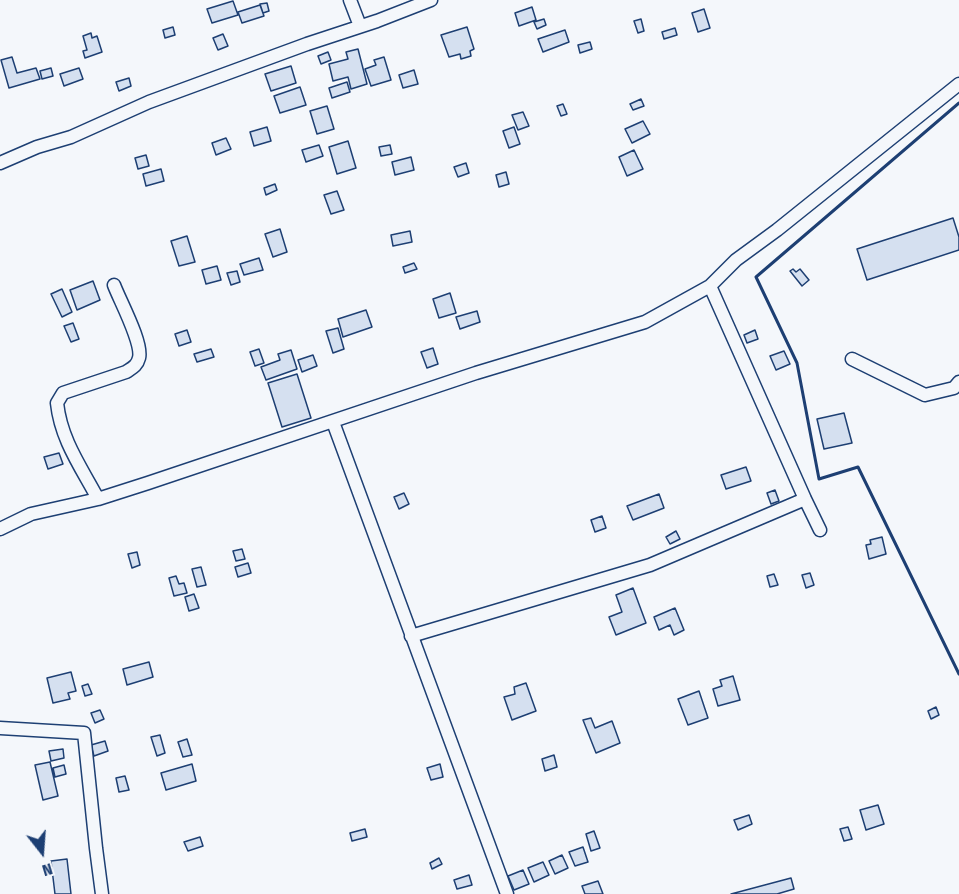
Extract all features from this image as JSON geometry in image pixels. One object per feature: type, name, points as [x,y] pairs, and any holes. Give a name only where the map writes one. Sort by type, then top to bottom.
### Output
[{"type":"street","points":[[350,0],[360,26]]},
{"type":"street","points":[[0,163],[37,147],[71,137],[149,102],[431,0]]},
{"type":"street","points":[[0,528],[31,514],[98,499],[476,373],[645,322],[710,286],[736,260],[777,230],[959,84]]},
{"type":"street","points":[[98,499],[67,442],[57,403],[63,393],[126,372],[135,366],[139,359],[140,347],[114,285]]},
{"type":"street","points":[[710,286],[820,530]]},
{"type":"street","points":[[852,359],[925,395],[954,388],[959,382]]},
{"type":"street","points":[[333,422],[507,894]]},
{"type":"street","points":[[411,636],[650,565],[805,500]]},
{"type":"street","points":[[0,728],[84,733],[102,894]]},
{"type":"building","points":[[233,1],[238,15],[212,23],[207,9]]},
{"type":"building","points":[[267,3],[269,11],[263,13],[260,4]]},
{"type":"building","points":[[260,5],[264,16],[242,23],[238,12]]},
{"type":"building","points":[[532,7],[536,20],[519,26],[515,13]]},
{"type":"building","points":[[704,9],[710,28],[698,32],[692,13]]},
{"type":"building","points":[[544,19],[546,25],[537,29],[534,22]]},
{"type":"building","points":[[641,19],[644,31],[638,33],[634,21]]},
{"type":"building","points":[[173,27],[175,35],[165,38],[163,30]]},
{"type":"building","points":[[467,27],[474,49],[470,51],[471,56],[461,59],[460,54],[449,57],[441,35]]},
{"type":"building","points":[[675,28],[677,35],[664,39],[662,32]]},
{"type":"building","points":[[565,30],[569,42],[543,52],[538,39]]},
{"type":"building","points":[[91,33],[92,38],[97,36],[102,52],[85,58],[83,51],[87,50],[83,36]]},
{"type":"building","points":[[223,34],[228,46],[218,50],[213,38]]},
{"type":"building","points":[[590,42],[592,49],[580,53],[578,45]]},
{"type":"building","points":[[358,49],[367,84],[351,89],[348,77],[333,81],[329,64],[348,59],[346,52]]},
{"type":"building","points":[[328,52],[331,60],[321,64],[318,56]]},
{"type":"building","points":[[12,57],[17,73],[36,68],[40,79],[9,88],[1,60]]},
{"type":"building","points":[[384,57],[391,80],[371,86],[365,69],[376,65],[374,60]]},
{"type":"building","points":[[291,66],[296,83],[271,91],[265,74]]},
{"type":"building","points":[[51,68],[53,76],[42,79],[40,71]]},
{"type":"building","points":[[79,68],[83,79],[64,86],[60,74]]},
{"type":"building","points":[[414,70],[418,84],[403,88],[399,75]]},
{"type":"building","points":[[129,78],[131,86],[119,91],[116,82]]},
{"type":"building","points":[[347,82],[350,92],[332,98],[329,88]]},
{"type":"building","points":[[300,87],[306,105],[280,113],[274,96]]},
{"type":"building","points":[[641,99],[644,106],[633,110],[630,104]]},
{"type":"building","points":[[563,104],[567,114],[561,116],[557,106]]},
{"type":"building","points":[[327,106],[334,129],[317,134],[310,111]]},
{"type":"building","points":[[523,112],[529,126],[518,130],[512,115]]},
{"type":"building","points":[[643,121],[650,134],[632,143],[625,129]]},
{"type":"building","points":[[267,127],[271,141],[254,146],[250,132]]},
{"type":"building","points":[[514,127],[520,144],[509,148],[503,131]]},
{"type":"building","points":[[226,138],[231,149],[216,155],[212,143]]},
{"type":"building","points":[[348,141],[356,168],[337,174],[329,147]]},
{"type":"building","points":[[319,145],[323,156],[306,162],[302,150]]},
{"type":"building","points":[[390,145],[392,154],[381,156],[379,147]]},
{"type":"building","points":[[634,150],[643,169],[627,176],[619,157]]},
{"type":"building","points":[[146,155],[149,166],[138,169],[135,158]]},
{"type":"building","points":[[411,157],[414,170],[395,175],[392,162]]},
{"type":"building","points":[[466,163],[469,173],[458,177],[454,167]]},
{"type":"building","points":[[161,169],[164,181],[146,186],[143,174]]},
{"type":"building","points":[[506,172],[509,184],[499,187],[496,175]]},
{"type":"building","points":[[275,184],[277,190],[266,195],[264,188]]},
{"type":"building","points":[[337,191],[344,210],[331,214],[324,195]]},
{"type":"building","points":[[953,218],[959,237],[959,250],[867,280],[857,249]]},
{"type":"building","points":[[280,229],[287,252],[273,257],[265,234]]},
{"type":"building","points":[[410,231],[412,242],[393,246],[391,235]]},
{"type":"building","points":[[187,236],[195,262],[179,266],[171,241]]},
{"type":"building","points":[[259,258],[263,270],[244,275],[240,264]]},
{"type":"building","points":[[414,263],[417,269],[405,273],[403,267]]},
{"type":"building","points":[[217,266],[221,280],[206,284],[202,270]]},
{"type":"building","points":[[793,269],[796,272],[800,269],[809,280],[802,286],[790,271]]},
{"type":"building","points":[[237,271],[240,282],[231,285],[227,273]]},
{"type":"building","points":[[93,281],[100,300],[77,310],[70,290]]},
{"type":"building","points":[[62,289],[72,312],[62,317],[51,294]]},
{"type":"building","points":[[450,293],[456,313],[439,318],[433,299]]},
{"type":"building","points":[[366,310],[372,327],[343,337],[338,319]]},
{"type":"building","points":[[477,311],[480,322],[460,329],[456,317]]},
{"type":"building","points":[[73,323],[79,339],[71,342],[64,326]]},
{"type":"building","points":[[338,328],[344,349],[333,353],[326,331]]},
{"type":"building","points":[[187,330],[191,342],[179,346],[175,334]]},
{"type":"building","points":[[755,330],[758,339],[747,343],[744,335]]},
{"type":"building","points":[[433,348],[438,364],[427,368],[421,352]]},
{"type":"building","points":[[211,349],[214,357],[197,362],[194,354]]},
{"type":"building","points":[[259,349],[264,363],[255,366],[250,352]]},
{"type":"building","points":[[291,350],[297,369],[266,380],[261,367],[280,360],[278,354]]},
{"type":"building","points":[[784,351],[790,364],[776,370],[770,356]]},
{"type":"building","points":[[313,355],[317,366],[302,372],[298,360]]},
{"type":"building","points":[[297,374],[311,418],[282,427],[268,383]]},
{"type":"building","points":[[844,413],[852,443],[824,449],[817,419]]},
{"type":"building","points":[[59,453],[63,464],[48,469],[44,457]]},
{"type":"building","points":[[746,467],[751,481],[726,489],[721,475]]},
{"type":"building","points":[[775,490],[779,501],[771,504],[767,493]]},
{"type":"building","points":[[404,493],[409,504],[399,509],[394,497]]},
{"type":"building","points":[[659,494],[664,508],[633,520],[627,506]]},
{"type":"building","points":[[602,516],[606,528],[595,532],[591,520]]},
{"type":"building","points":[[676,531],[680,539],[670,544],[666,537]]},
{"type":"building","points":[[882,537],[886,554],[869,559],[866,545],[871,544],[870,540]]},
{"type":"building","points":[[242,549],[245,559],[236,561],[233,551]]},
{"type":"building","points":[[137,552],[140,565],[132,568],[128,554]]},
{"type":"building","points":[[248,563],[251,573],[238,577],[235,567]]},
{"type":"building","points":[[201,567],[206,585],[197,587],[192,569]]},
{"type":"building","points":[[810,573],[814,585],[806,588],[802,575]]},
{"type":"building","points":[[774,574],[778,585],[770,587],[767,576]]},
{"type":"building","points":[[176,576],[179,584],[184,583],[187,593],[174,596],[169,578]]},
{"type":"building","points":[[633,588],[646,623],[616,635],[609,617],[622,612],[616,595]]},
{"type":"building","points":[[194,594],[199,608],[189,611],[185,597]]},
{"type":"building","points":[[675,608],[684,630],[674,635],[670,625],[659,630],[654,617]]},
{"type":"building","points":[[149,662],[153,677],[127,685],[123,669]]},
{"type":"building","points":[[71,672],[76,691],[68,693],[70,699],[53,703],[47,678]]},
{"type":"building","points":[[733,676],[740,700],[718,706],[713,689],[722,686],[720,680]]},
{"type":"building","points":[[526,683],[536,711],[512,720],[504,697],[515,694],[514,687]]},
{"type":"building","points":[[88,684],[92,694],[85,696],[82,686]]},
{"type":"building","points":[[699,691],[708,718],[688,725],[678,699]]},
{"type":"building","points":[[936,707],[939,715],[931,719],[928,711]]},
{"type":"building","points":[[100,710],[104,719],[95,723],[91,713]]},
{"type":"building","points":[[591,718],[595,728],[612,721],[620,743],[596,753],[583,720]]},
{"type":"building","points":[[160,735],[165,753],[157,756],[151,737]]},
{"type":"building","points":[[187,739],[192,755],[183,757],[178,742]]},
{"type":"building","points":[[105,741],[108,751],[94,756],[91,745]]},
{"type":"building","points":[[63,749],[64,758],[51,761],[49,751]]},
{"type":"building","points":[[554,755],[557,767],[545,771],[542,759]]},
{"type":"building","points":[[50,762],[58,796],[43,800],[35,765]]},
{"type":"building","points":[[192,764],[196,781],[166,790],[161,773]]},
{"type":"building","points":[[440,764],[443,777],[431,780],[427,768]]},
{"type":"building","points":[[64,765],[66,774],[55,777],[53,768]]},
{"type":"building","points":[[125,776],[129,790],[119,792],[116,778]]},
{"type":"building","points":[[878,805],[884,824],[866,830],[860,810]]},
{"type":"building","points":[[749,815],[752,824],[738,830],[734,820]]},
{"type":"building","points":[[848,827],[852,839],[844,841],[840,829]]},
{"type":"building","points":[[365,829],[367,837],[352,841],[350,833]]},
{"type":"building","points":[[594,831],[600,848],[591,851],[586,834]]},
{"type":"building","points":[[200,837],[203,846],[188,851],[184,842]]},
{"type":"building","points":[[583,847],[588,862],[575,866],[569,852]]},
{"type":"building","points":[[562,855],[568,868],[555,874],[549,861]]},
{"type":"building","points":[[439,858],[442,864],[432,869],[430,863]]},
{"type":"building","points":[[67,859],[71,894],[55,894],[51,861]]},
{"type":"building","points":[[543,862],[549,875],[534,882],[528,868]]},
{"type":"building","points":[[523,870],[529,884],[514,890],[508,876]]},
{"type":"building","points":[[469,875],[472,885],[457,889],[454,880]]},
{"type":"building","points":[[791,878],[794,889],[777,894],[731,894]]},
{"type":"building","points":[[598,881],[603,894],[585,894],[582,886]]},
{"type":"wall","points":[[959,103],[756,277],[797,363],[819,479],[858,467],[959,674]]}]
